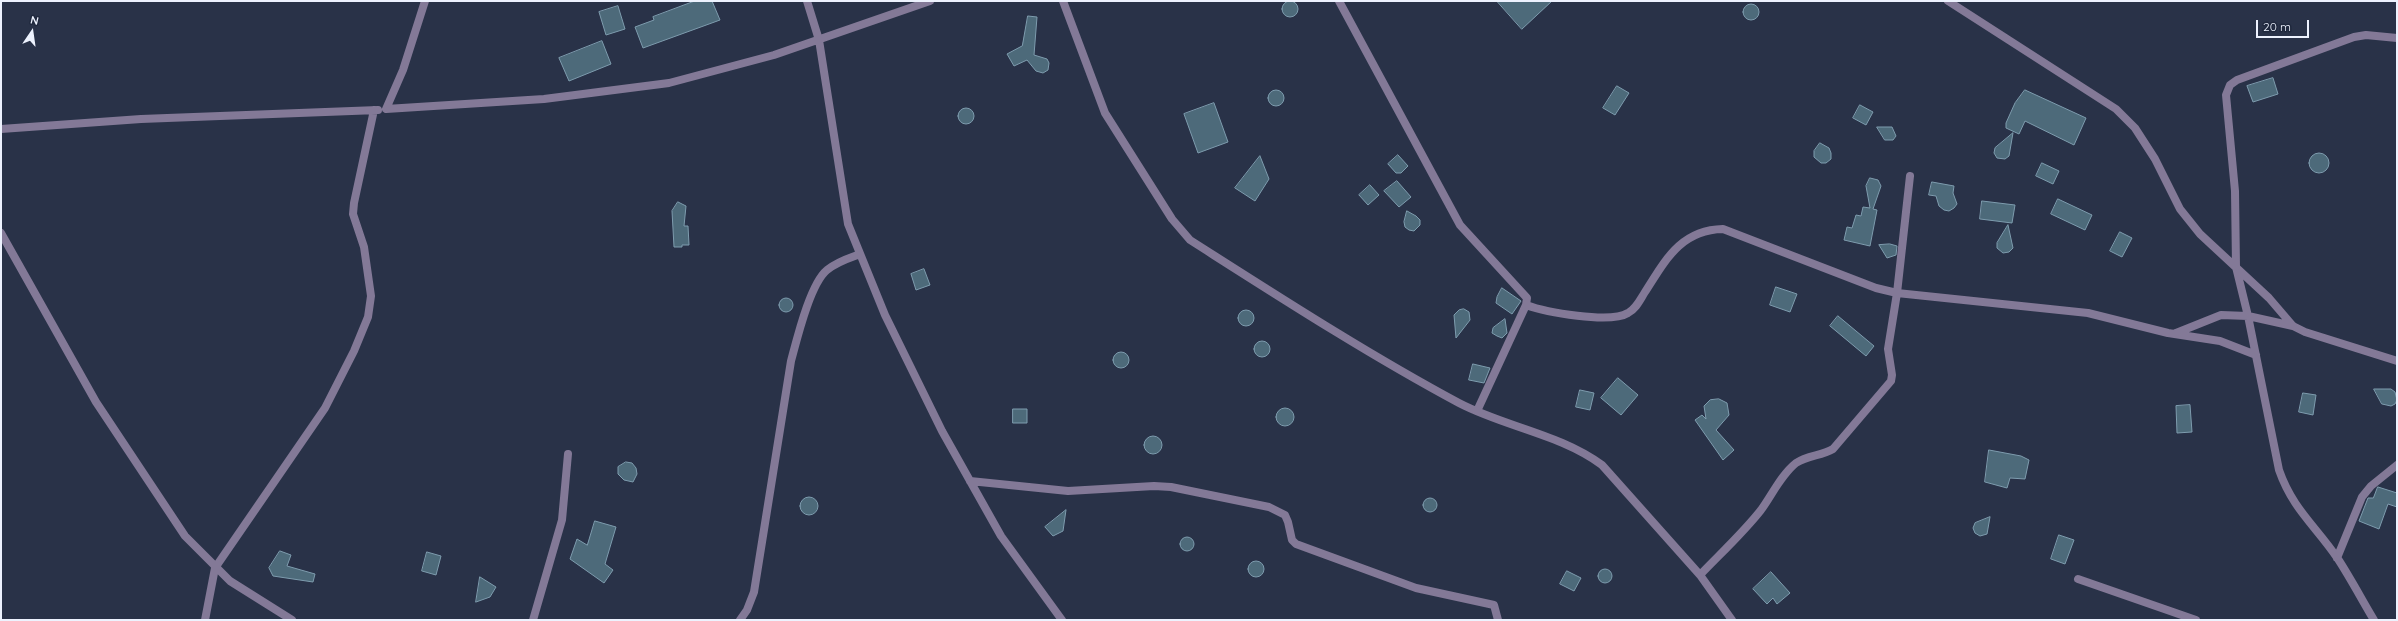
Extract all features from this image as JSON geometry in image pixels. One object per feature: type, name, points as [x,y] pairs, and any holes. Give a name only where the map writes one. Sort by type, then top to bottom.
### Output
[{"type":"street","points":[[386,109],[403,70],[425,1]]},
{"type":"street","points":[[806,1],[819,40],[847,218],[885,315],[942,431],[1001,536],[1062,620]]},
{"type":"street","points":[[1,129],[141,119],[374,110],[544,99],[669,83],[774,55],[930,1]]},
{"type":"street","points":[[1064,1],[1105,112],[1172,219],[1190,240],[1352,342],[1460,403],[1584,452],[1602,465],[1700,575],[1732,620]]},
{"type":"street","points":[[1339,1],[1460,225],[1527,298],[1526,306],[1477,411]]},
{"type":"street","points":[[1948,1],[2116,109],[2135,128],[2155,159],[2180,209],[2200,234],[2269,298],[2293,326]]},
{"type":"street","points":[[2374,620],[2337,558],[2298,510],[2286,491],[2279,470],[2248,316],[2236,267],[2235,191],[2226,96],[2230,85],[2237,80],[2354,37],[2366,35],[2397,38]]},
{"type":"street","points":[[205,620],[215,568],[325,408],[354,351],[368,317],[371,296],[364,247],[353,214],[374,110]]},
{"type":"street","points":[[1700,575],[1760,511],[1781,480],[1796,464],[1809,456],[1825,454],[1833,449],[1891,381],[1892,375],[1888,349],[1897,294],[1910,176]]},
{"type":"street","points":[[1526,306],[1558,314],[1612,318],[1626,314],[1635,308],[1669,255],[1680,243],[1713,229],[1723,229],[1876,288],[1897,294],[2064,309],[2229,343],[2256,355]]},
{"type":"street","points":[[1,233],[96,402],[185,536],[215,568],[230,581],[292,620]]},
{"type":"street","points":[[740,620],[747,610],[754,592],[790,369],[797,338],[817,282],[827,270],[860,254]]},
{"type":"street","points":[[2176,333],[2221,315],[2248,316],[2293,326],[2305,332],[2397,361]]},
{"type":"street","points":[[533,620],[562,520],[568,454]]},
{"type":"street","points":[[2337,558],[2362,497],[2371,486],[2397,465]]},
{"type":"street","points":[[970,481],[1068,491],[1154,486],[1269,507],[1285,515],[1292,540],[1296,544],[1416,588],[1494,605],[1498,620]]},
{"type":"street","points":[[2078,579],[2196,620]]},
{"type":"building","points":[[695,1],[712,1],[720,20],[643,48],[635,27],[654,20],[653,17]]},
{"type":"building","points":[[1290,1],[1297,6],[1298,9],[1293,16],[1290,17],[1283,12],[1282,9],[1287,2]]},
{"type":"building","points":[[1497,1],[1552,1],[1522,29]]},
{"type":"building","points":[[1751,4],[1757,6],[1759,12],[1757,18],[1751,20],[1745,18],[1743,12],[1745,6]]},
{"type":"building","points":[[618,6],[625,29],[606,35],[599,12]]},
{"type":"building","points":[[1028,16],[1037,17],[1034,55],[1047,59],[1049,63],[1048,70],[1043,73],[1036,71],[1027,60],[1014,66],[1007,54],[1022,46]]},
{"type":"building","points":[[602,41],[611,64],[569,81],[559,58]]},
{"type":"building","points":[[2273,78],[2278,94],[2253,102],[2247,86]]},
{"type":"building","points":[[1617,86],[1629,93],[1615,115],[1603,108]]},
{"type":"building","points":[[1276,90],[1283,95],[1284,98],[1279,105],[1276,106],[1269,101],[1268,98],[1273,91]]},
{"type":"building","points":[[2025,90],[2086,118],[2074,145],[2025,121],[2019,134],[2006,128],[2006,123],[2015,103]]},
{"type":"building","points":[[1214,103],[1228,142],[1198,153],[1184,114]]},
{"type":"building","points":[[1860,105],[1873,112],[1866,125],[1853,118]]},
{"type":"building","points":[[966,108],[972,110],[974,116],[972,122],[966,124],[960,122],[958,116],[960,110]]},
{"type":"building","points":[[1877,127],[1892,127],[1896,136],[1893,140],[1885,140]]},
{"type":"building","points":[[2013,133],[2009,156],[2005,159],[1997,158],[1994,153],[1995,148]]},
{"type":"building","points":[[1820,143],[1829,148],[1831,153],[1831,159],[1826,163],[1821,163],[1814,157],[1814,151]]},
{"type":"building","points":[[2319,153],[2326,156],[2329,163],[2326,170],[2319,173],[2312,170],[2309,163],[2312,156]]},
{"type":"building","points":[[1398,155],[1408,166],[1401,173],[1396,173],[1388,164]]},
{"type":"building","points":[[1260,156],[1269,179],[1255,201],[1235,188]]},
{"type":"building","points":[[2042,163],[2059,171],[2053,184],[2036,176]]},
{"type":"building","points":[[1870,178],[1878,180],[1881,186],[1873,209],[1877,210],[1870,246],[1844,240],[1847,227],[1852,228],[1856,215],[1861,216],[1863,207],[1870,208],[1866,186]]},
{"type":"building","points":[[1397,181],[1411,197],[1399,207],[1384,191]]},
{"type":"building","points":[[1932,182],[1954,186],[1953,193],[1957,204],[1954,208],[1949,211],[1944,210],[1939,206],[1936,196],[1929,195]]},
{"type":"building","points":[[1370,185],[1379,195],[1368,205],[1359,195]]},
{"type":"building","points":[[2058,199],[2092,215],[2085,230],[2051,214]]},
{"type":"building","points":[[1982,201],[2015,205],[2012,223],[1980,219]]},
{"type":"building","points":[[678,202],[686,206],[684,226],[688,226],[689,245],[674,247],[672,211]]},
{"type":"building","points":[[1407,211],[1420,220],[1420,225],[1414,231],[1405,227],[1404,222]]},
{"type":"building","points":[[2008,225],[2013,248],[2009,252],[2003,253],[1997,248],[1997,243]]},
{"type":"building","points":[[2120,232],[2132,238],[2122,257],[2110,251]]},
{"type":"building","points":[[1890,244],[1897,246],[1896,255],[1887,258],[1879,245]]},
{"type":"building","points":[[924,269],[930,285],[916,290],[911,274]]},
{"type":"building","points":[[1776,287],[1797,294],[1790,312],[1770,305]]},
{"type":"building","points":[[1502,288],[1521,301],[1512,314],[1496,303],[1497,297]]},
{"type":"building","points":[[783,298],[789,298],[793,302],[793,308],[789,312],[783,312],[779,308],[779,302]]},
{"type":"building","points":[[1464,309],[1469,312],[1470,320],[1456,338],[1454,315],[1459,310]]},
{"type":"building","points":[[1246,310],[1252,312],[1254,318],[1252,324],[1246,326],[1240,324],[1238,318],[1240,312]]},
{"type":"building","points":[[1838,316],[1874,346],[1866,356],[1830,326]]},
{"type":"building","points":[[1505,319],[1507,333],[1502,338],[1492,333],[1493,328]]},
{"type":"building","points":[[1259,341],[1265,341],[1270,346],[1268,355],[1265,357],[1259,357],[1254,352],[1254,346]]},
{"type":"building","points":[[1121,352],[1128,357],[1129,360],[1124,367],[1121,368],[1114,363],[1113,360],[1118,353]]},
{"type":"building","points":[[1473,364],[1490,368],[1484,383],[1469,380]]},
{"type":"building","points":[[1618,378],[1638,395],[1621,415],[1601,398]]},
{"type":"building","points":[[2374,389],[2391,389],[2395,392],[2397,400],[2395,404],[2391,406],[2382,404]]},
{"type":"building","points":[[1580,390],[1594,393],[1590,410],[1576,407]]},
{"type":"building","points":[[2303,393],[2316,395],[2313,415],[2299,412]]},
{"type":"building","points":[[1719,399],[1727,403],[1729,415],[1716,430],[1734,450],[1723,460],[1695,420],[1702,415],[1706,419],[1704,406],[1710,400]]},
{"type":"building","points":[[2190,405],[2192,432],[2177,433],[2176,406]]},
{"type":"building","points":[[1281,408],[1289,408],[1294,413],[1292,424],[1289,426],[1281,426],[1276,421],[1276,413]]},
{"type":"building","points":[[1013,409],[1027,409],[1027,423],[1013,423]]},
{"type":"building","points":[[1153,436],[1159,439],[1162,445],[1159,451],[1153,454],[1147,451],[1144,445],[1147,439]]},
{"type":"building","points":[[1989,450],[2021,456],[2029,460],[2025,479],[2010,478],[2007,488],[1985,482]]},
{"type":"building","points":[[626,462],[632,463],[636,468],[637,474],[633,482],[624,480],[618,474],[618,467]]},
{"type":"building","points":[[2378,487],[2397,493],[2397,507],[2388,504],[2379,529],[2359,521],[2368,498],[2373,498]]},
{"type":"building","points":[[809,497],[815,500],[818,506],[815,512],[809,515],[803,512],[800,506],[803,500]]},
{"type":"building","points":[[1427,498],[1433,498],[1437,502],[1437,508],[1433,512],[1427,512],[1423,508],[1423,502]]},
{"type":"building","points":[[1066,510],[1063,531],[1053,536],[1045,527]]},
{"type":"building","points":[[1990,517],[1987,534],[1980,536],[1975,533],[1973,528],[1975,523]]},
{"type":"building","points":[[595,521],[616,527],[605,564],[613,570],[604,583],[570,559],[577,539],[587,545]]},
{"type":"building","points":[[2059,535],[2074,540],[2065,564],[2051,559]]},
{"type":"building","points":[[1184,537],[1190,537],[1194,541],[1194,547],[1190,551],[1184,551],[1180,547],[1180,541]]},
{"type":"building","points":[[280,551],[291,555],[287,566],[315,574],[313,582],[273,576],[269,568]]},
{"type":"building","points":[[427,552],[441,556],[436,575],[422,571]]},
{"type":"building","points":[[1256,561],[1262,563],[1264,569],[1262,575],[1256,577],[1250,575],[1248,569],[1250,563]]},
{"type":"building","points":[[1602,569],[1608,569],[1612,573],[1612,579],[1608,583],[1602,583],[1598,579],[1598,573]]},
{"type":"building","points":[[1567,571],[1581,578],[1574,591],[1560,584]]},
{"type":"building","points":[[1771,572],[1790,593],[1777,604],[1773,598],[1767,604],[1753,589]]},
{"type":"building","points":[[480,577],[496,587],[490,597],[476,602]]}]
